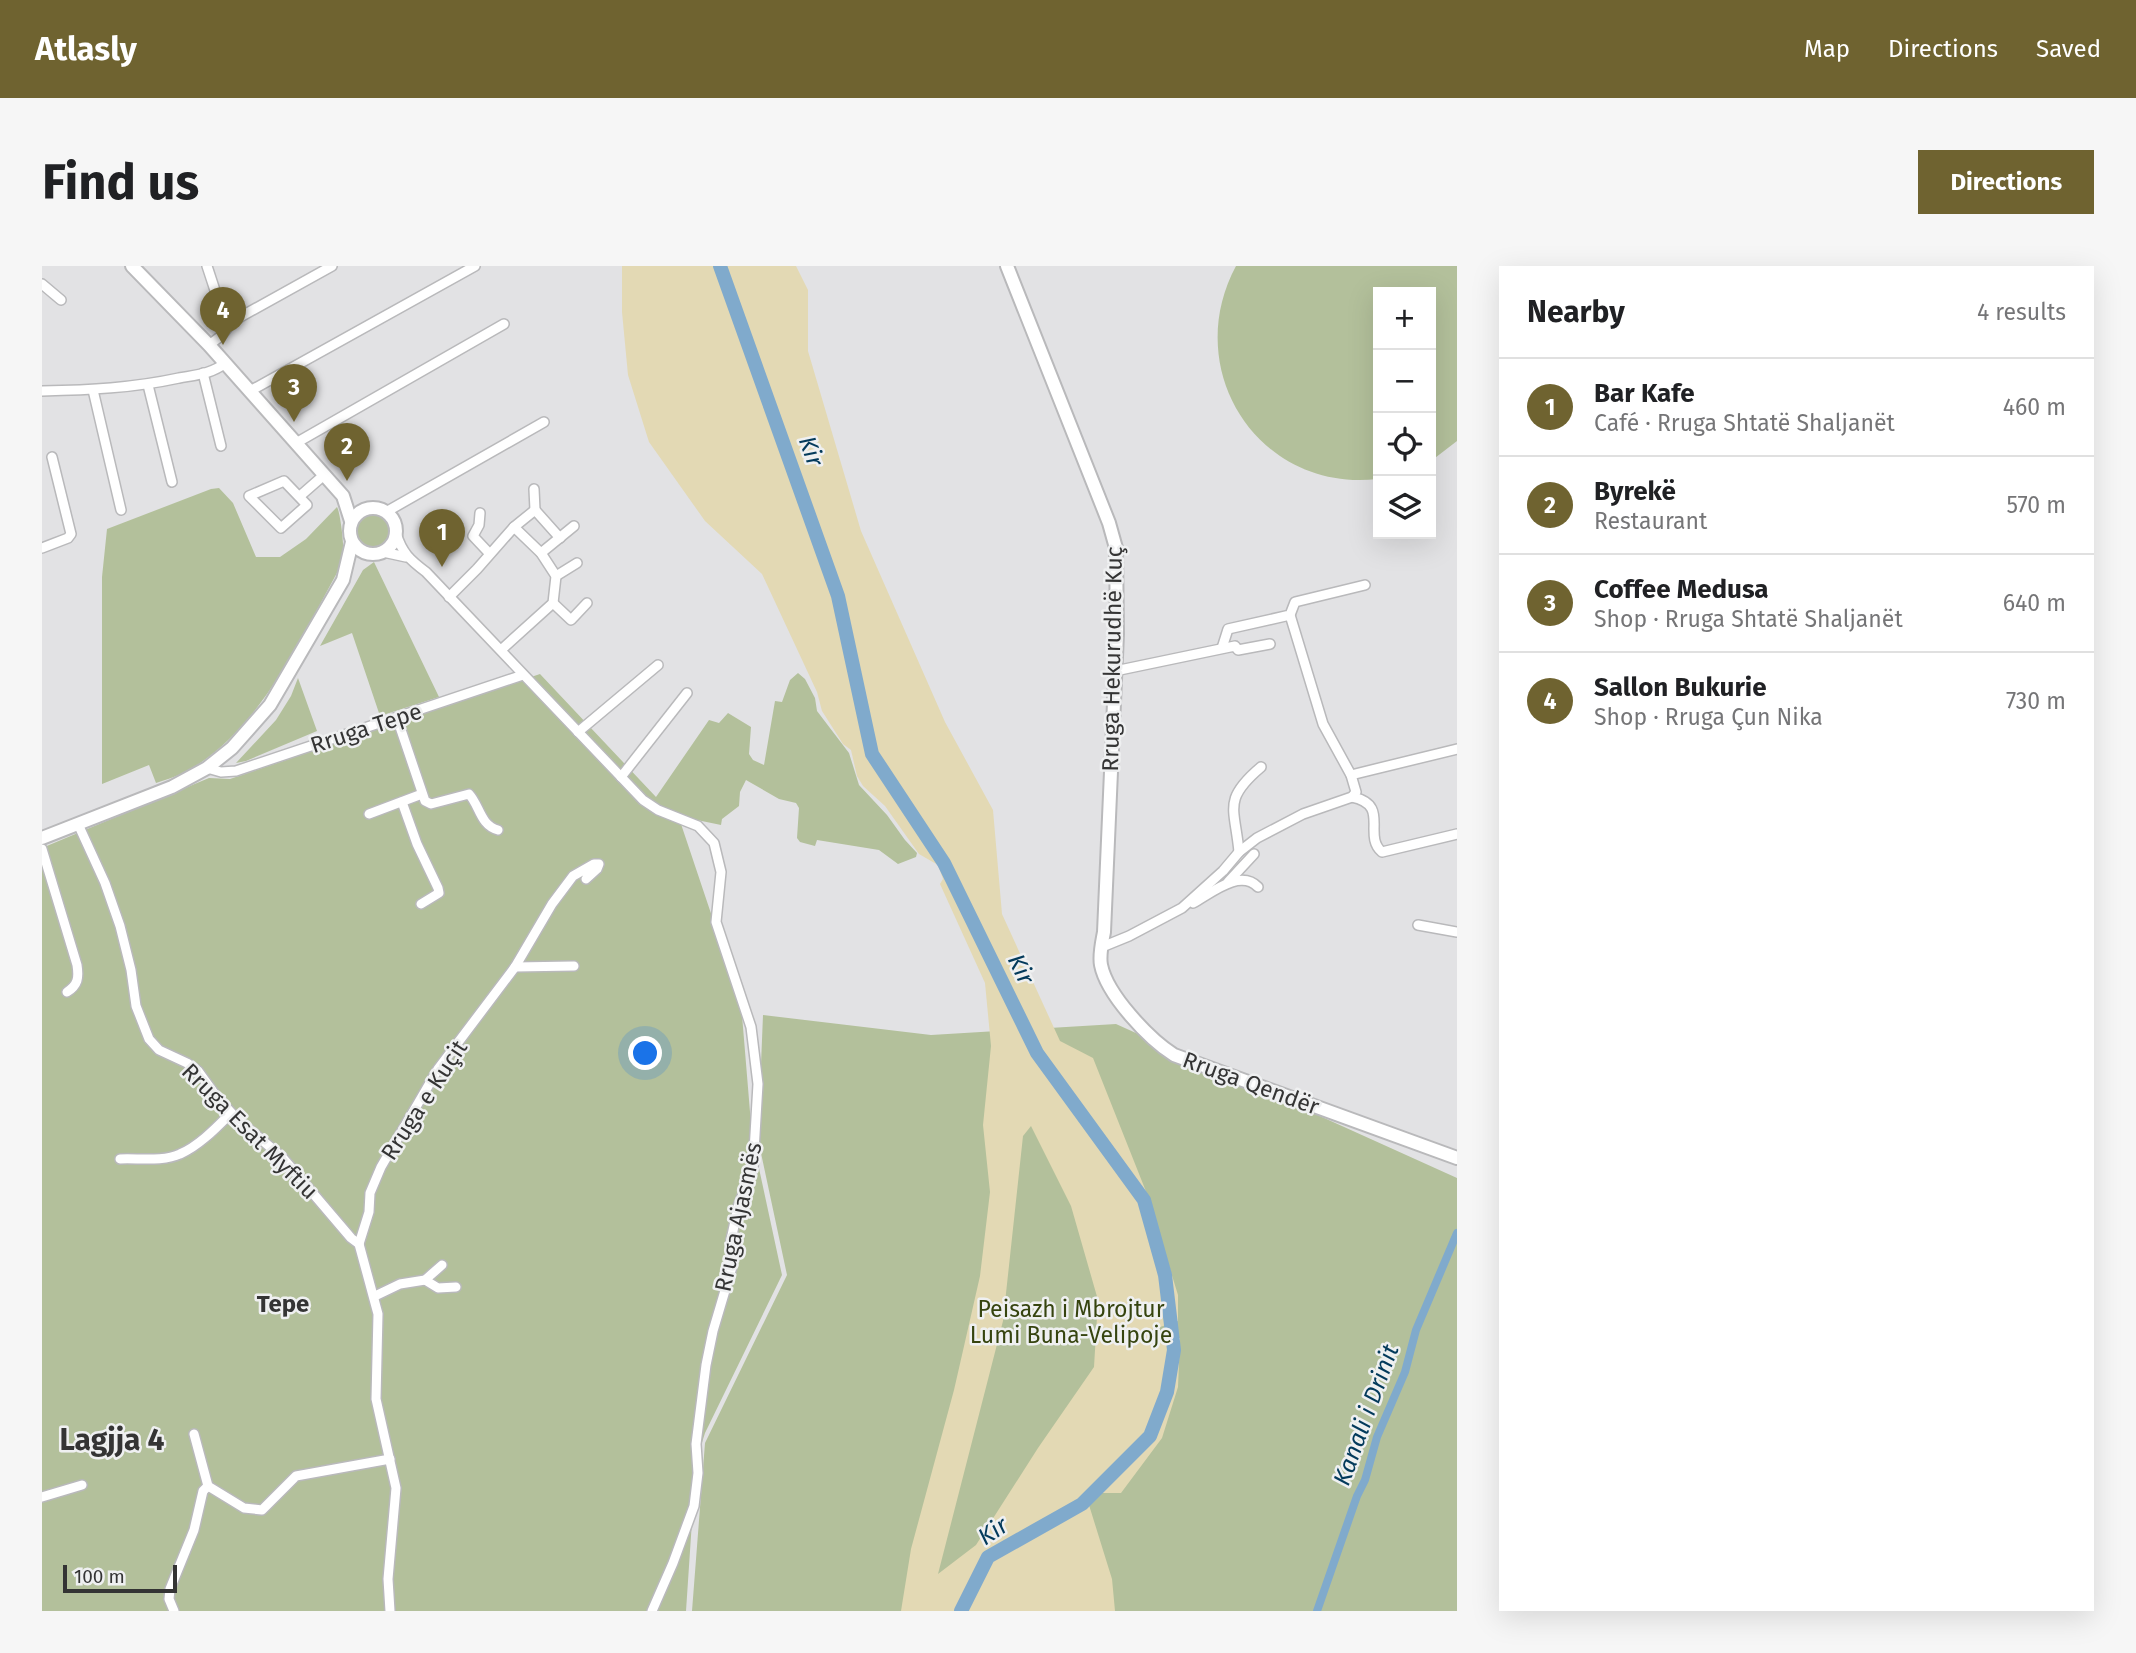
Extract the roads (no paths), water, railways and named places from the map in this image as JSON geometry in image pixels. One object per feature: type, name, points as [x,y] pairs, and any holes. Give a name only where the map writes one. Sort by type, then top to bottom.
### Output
[{"type":"street","points":[[132,266],[209,345],[343,496],[366,508],[377,508],[386,512],[392,518],[400,549],[406,557],[426,572],[621,776],[687,693]]},
{"type":"street","points":[[207,266],[227,327]]},
{"type":"street","points":[[209,345],[233,321],[332,266]]},
{"type":"street","points":[[250,391],[475,266]]},
{"type":"street","name":"Rruga Hekurudhë Kuç","points":[[1007,266],[1114,541],[1117,579],[1115,671],[1102,947]]},
{"type":"street","points":[[42,284],[61,300]]},
{"type":"street","points":[[296,443],[504,324]]},
{"type":"street","points":[[42,391],[93,390],[148,384],[213,371],[225,363]]},
{"type":"street","points":[[204,373],[221,446]]},
{"type":"street","points":[[148,384],[172,482]]},
{"type":"street","points":[[93,390],[121,510]]},
{"type":"street","points":[[386,512],[544,422]]},
{"type":"street","points":[[42,548],[68,538],[71,534],[52,457]]},
{"type":"street","points":[[300,496],[324,475]]},
{"type":"street","points":[[284,481],[300,496],[307,505],[281,528],[249,496],[284,481]]},
{"type":"street","points":[[534,489],[535,510],[559,538]]},
{"type":"street","points":[[343,496],[351,522]]},
{"type":"street","points":[[42,838],[172,787],[206,768],[233,748],[270,705],[347,573],[352,542],[349,532],[351,522],[357,513],[366,508]]},
{"type":"street","points":[[449,597],[514,527],[535,510]]},
{"type":"street","points":[[480,513],[479,525],[473,536],[489,554]]},
{"type":"street","points":[[541,553],[573,526]]},
{"type":"street","points":[[500,650],[553,603],[556,576],[541,553],[514,527]]},
{"type":"street","points":[[347,573],[379,553],[394,541],[396,534]]},
{"type":"street","points":[[352,542],[366,553],[406,557]]},
{"type":"street","points":[[556,576],[577,564]]},
{"type":"street","points":[[1182,908],[1257,838],[1303,814],[1352,797],[1356,792],[1351,775],[1322,724],[1290,615],[1295,602],[1364,585]]},
{"type":"street","points":[[553,603],[571,620],[587,603]]},
{"type":"street","points":[[1222,648],[1228,629],[1290,615]]},
{"type":"street","points":[[1115,671],[1222,648],[1236,646],[1238,650],[1269,644]]},
{"type":"street","points":[[578,732],[658,665]]},
{"type":"street","name":"Rruga Tepe","points":[[206,768],[221,772],[236,771],[523,675]]},
{"type":"street","points":[[397,718],[425,801],[431,804],[469,793],[484,822],[488,827],[498,830]]},
{"type":"street","points":[[1351,775],[1457,749]]},
{"type":"street","points":[[1239,852],[1232,804],[1244,781],[1261,767]]},
{"type":"street","name":"Rruga Ajasmës","points":[[621,776],[651,806],[698,826],[714,844],[720,861],[716,922],[754,1038],[758,1109],[753,1168],[738,1207],[731,1240],[732,1267],[712,1331],[706,1365],[696,1444],[698,1473],[694,1506],[674,1563],[652,1611]]},
{"type":"street","points":[[369,814],[422,794]]},
{"type":"street","points":[[1352,797],[1369,804],[1373,810],[1377,848],[1382,852],[1457,834]]},
{"type":"street","points":[[402,802],[439,893],[421,904]]},
{"type":"street","name":"Rruga Esat Myftiu","points":[[78,824],[117,916],[131,970],[136,1006],[145,1032],[153,1045],[198,1071],[231,1113],[282,1157],[359,1244]]},
{"type":"street","points":[[42,849],[78,965],[78,981],[74,988],[67,992]]},
{"type":"street","points":[[1102,947],[1129,936],[1227,883],[1254,853]]},
{"type":"street","name":"Rruga e Kuçit","points":[[359,1244],[369,1212],[370,1193],[386,1158],[444,1061],[515,967],[552,904],[573,876],[598,864],[597,869],[586,879]]},
{"type":"street","points":[[1227,883],[1247,881],[1254,882],[1258,887]]},
{"type":"street","points":[[1418,925],[1457,932]]},
{"type":"street","name":"Rruga Qendër","points":[[1102,947],[1102,968],[1115,994],[1137,1022],[1174,1055],[1457,1158]]},
{"type":"street","points":[[515,967],[574,966]]},
{"type":"street","points":[[120,1158],[180,1154],[231,1113]]},
{"type":"street","points":[[359,1244],[375,1296],[379,1324],[376,1399],[396,1500],[388,1579],[390,1611]]},
{"type":"street","points":[[375,1296],[400,1284],[425,1280],[442,1265]]},
{"type":"street","points":[[425,1280],[438,1288],[456,1287]]},
{"type":"street","points":[[194,1434],[208,1486],[244,1508],[262,1510],[296,1476],[390,1459]]},
{"type":"street","points":[[42,1497],[82,1485]]},
{"type":"street","points":[[174,1611],[169,1599],[170,1589],[194,1530],[203,1491],[208,1486]]},
{"type":"waterway","name":"Kir","points":[[720,266],[838,596],[872,754],[944,863],[1037,1053],[1144,1200],[1165,1275],[1174,1350],[1167,1392],[1150,1436],[1082,1504],[988,1557],[961,1611]]},
{"type":"waterway","name":"Kanali i Drinit","points":[[1317,1611],[1365,1480],[1377,1437],[1405,1372],[1416,1330],[1457,1233]]},
{"type":"place","name":"Sallon Bukurie","points":[[223,345]]},
{"type":"place","name":"Coffee Medusa","points":[[294,422]]},
{"type":"place","name":"Byrekë","points":[[347,481]]},
{"type":"place","name":"Bar Kafe","points":[[442,567]]},
{"type":"district","name":"Tepe","points":[[283,1304]]},
{"type":"district","name":"Lagjja 4","points":[[112,1440]]},
{"type":"park label","name":"Peisazh i Mbrojtur Lumi Buna-Velipoje","points":[[1071,1322]]}]
